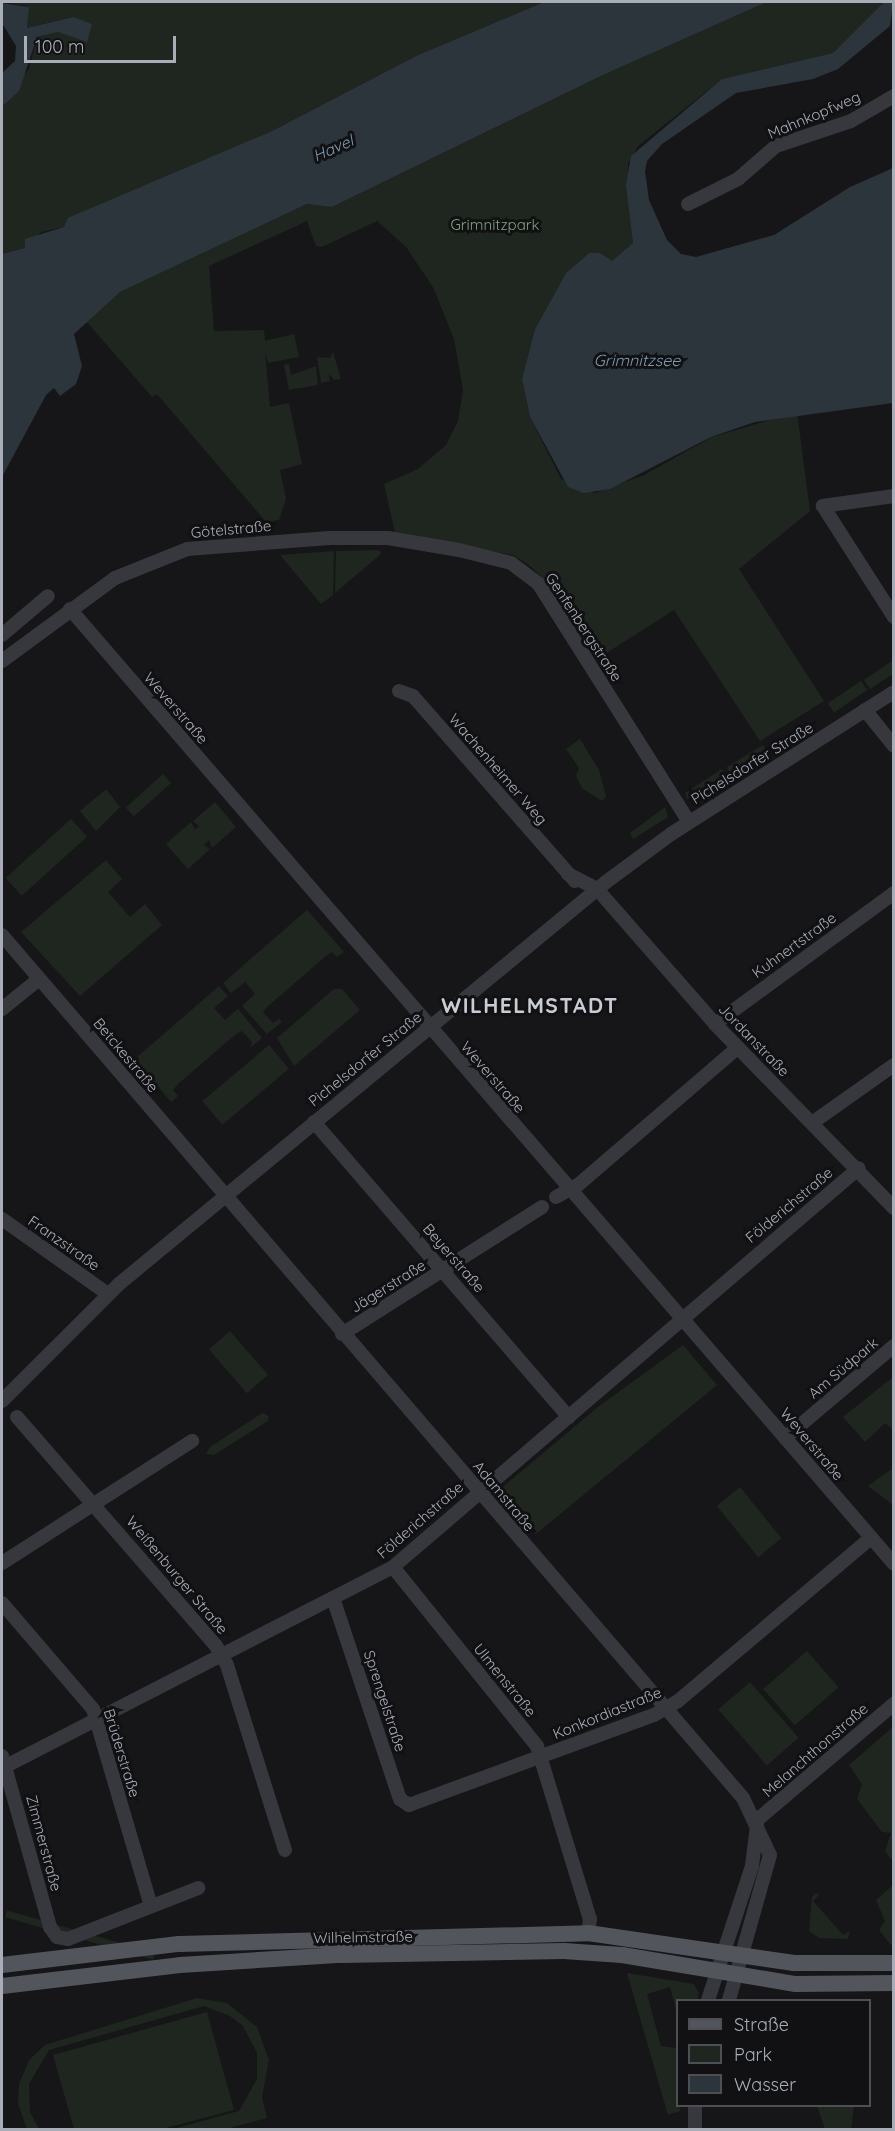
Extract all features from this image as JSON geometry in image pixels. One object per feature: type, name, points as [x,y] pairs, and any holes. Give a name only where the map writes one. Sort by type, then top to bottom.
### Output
[{"type":"main road","name":"Wilhelmstraße","points":[[2,1965],[160,1946],[340,1936],[588,1933],[808,1965],[894,1963]]},
{"type":"main road","points":[[340,1936],[341,1955]]},
{"type":"main road","points":[[160,1946],[161,1966]]},
{"type":"main road","name":"Wilhelmstraße","points":[[2,1986],[161,1966],[341,1955],[575,1952],[807,1984],[894,1983]]},
{"type":"street","name":"Mahnkopfweg","points":[[688,204],[738,179],[776,146],[851,121],[894,96]]},
{"type":"street","points":[[894,496],[823,506],[894,617]]},
{"type":"street","name":"Götelstraße","points":[[2,661],[115,578],[187,549],[388,538]]},
{"type":"street","name":"Genfenbergstraße","points":[[388,538],[459,550],[527,573],[689,822]]},
{"type":"street","points":[[2,635],[48,596]]},
{"type":"street","name":"Weverstraße","points":[[70,609],[429,1028],[894,1564]]},
{"type":"street","name":"Wachenheimer Weg","points":[[399,691],[413,696],[568,874],[592,893]]},
{"type":"street","name":"Pichelsdorfer Straße","points":[[2,1401],[108,1294],[592,893],[689,822],[894,692]]},
{"type":"street","points":[[866,710],[894,746]]},
{"type":"street","name":"Jordanstraße","points":[[592,893],[737,1048],[859,1168],[894,1208]]},
{"type":"street","name":"Kuhnertstraße","points":[[715,1024],[894,893]]},
{"type":"street","name":"Betckestraße","points":[[2,935],[223,1197]]},
{"type":"street","points":[[2,1009],[39,979]]},
{"type":"street","points":[[556,1197],[570,1189],[737,1048]]},
{"type":"street","points":[[812,1124],[894,1065]]},
{"type":"street","name":"Beyerstraße","points":[[314,1122],[569,1417]]},
{"type":"street","name":"Földerichstraße","points":[[3,1764],[393,1567],[859,1168]]},
{"type":"street","name":"Adamstraße","points":[[223,1197],[479,1491],[665,1708],[757,1820],[769,1846],[768,1874],[742,1956]]},
{"type":"street","name":"Jägerstraße","points":[[342,1334],[542,1207]]},
{"type":"street","name":"Franzstraße","points":[[2,1219],[108,1294]]},
{"type":"street","name":"Am Südpark","points":[[785,1438],[894,1346]]},
{"type":"street","name":"Weißenburger Straße","points":[[18,1417],[221,1654],[285,1850]]},
{"type":"street","points":[[2,1563],[192,1441]]},
{"type":"street","name":"Konkordiastraße","points":[[413,1805],[665,1708],[871,1538]]},
{"type":"street","name":"Ulmenstraße","points":[[393,1567],[541,1757],[590,1919],[588,1933]]},
{"type":"street","name":"Sprengelstraße","points":[[333,1598],[400,1799],[413,1805]]},
{"type":"street","name":"Brüderstraße","points":[[2,1603],[93,1709],[151,1906]]},
{"type":"street","name":"Melanchthonstraße","points":[[757,1820],[894,1704]]},
{"type":"street","name":"Zimmerstraße","points":[[3,1764],[50,1927],[57,1937],[68,1939],[151,1906]]},
{"type":"street","points":[[709,1999],[752,1866],[757,1820]]},
{"type":"street","points":[[151,1906],[198,1888]]},
{"type":"street","points":[[730,1999],[742,1956]]},
{"type":"street","points":[[695,2107],[695,2130]]},
{"type":"green space","points":[[2,2],[544,2],[416,56],[272,131],[121,196],[64,227],[41,232],[25,248],[2,254],[2,103],[29,69],[37,37],[58,32],[87,41],[72,17],[27,28],[28,6]]},
{"type":"green space","name":"Grimnitzpark","points":[[767,2],[884,2],[833,53],[722,79],[638,146],[628,164],[633,243],[612,262],[600,253],[589,253],[566,273],[535,329],[522,379],[530,417],[561,479],[595,493],[644,475],[712,437],[797,412],[810,511],[739,569],[824,701],[760,741],[674,610],[594,661],[542,577],[529,565],[513,555],[395,533],[384,484],[418,469],[446,445],[458,421],[463,390],[454,339],[433,287],[406,247],[377,221],[322,247],[316,246],[307,221],[209,266],[214,331],[264,330],[265,341],[294,334],[299,357],[268,363],[265,351],[270,407],[289,403],[302,464],[280,470],[286,499],[279,520],[266,522],[157,394],[152,397],[86,321],[120,292],[307,204],[332,207],[603,75]]},
{"type":"green space","points":[[333,352],[341,379],[334,380],[329,374],[330,381],[321,383],[317,357],[330,358]]},
{"type":"green space","points":[[289,364],[291,375],[316,366],[318,385],[289,390],[284,365]]},
{"type":"green space","points":[[379,550],[381,554],[335,593],[336,551]]},
{"type":"green space","points":[[334,551],[333,595],[321,604],[280,555]]},
{"type":"green space","points":[[893,660],[893,674],[870,689],[864,680]]},
{"type":"green space","points":[[861,681],[867,690],[834,712],[828,703]]},
{"type":"green space","points":[[580,739],[599,770],[606,797],[602,801],[582,788],[576,776],[579,768],[566,749]]},
{"type":"green space","points":[[763,745],[768,753],[731,777],[727,767]]},
{"type":"green space","points":[[722,769],[728,779],[688,801],[685,793]]},
{"type":"green space","points":[[163,774],[171,783],[134,816],[126,807]]},
{"type":"green space","points":[[106,789],[120,807],[96,831],[80,811]]},
{"type":"green space","points":[[215,802],[236,827],[212,848],[209,840],[204,845],[210,849],[188,869],[166,844],[191,822],[195,830],[199,826],[193,821]]},
{"type":"green space","points":[[665,807],[668,817],[633,839],[630,833]]},
{"type":"green space","points":[[71,819],[87,837],[22,896],[6,878]]},
{"type":"green space","points":[[106,860],[122,879],[108,892],[130,917],[145,904],[162,925],[80,996],[21,932]]},
{"type":"green space","points":[[307,910],[344,952],[337,957],[332,952],[326,956],[267,1007],[263,1012],[273,1023],[279,1019],[282,1022],[267,1034],[242,1006],[255,994],[245,982],[231,993],[223,983]]},
{"type":"green space","points":[[219,986],[228,996],[214,1008],[225,1020],[238,1009],[262,1038],[250,1048],[252,1042],[242,1031],[236,1034],[178,1084],[173,1090],[178,1096],[171,1102],[135,1059]]},
{"type":"green space","points":[[334,989],[342,989],[360,1010],[294,1066],[277,1038]]},
{"type":"green space","points":[[269,1045],[289,1069],[222,1125],[202,1101]]},
{"type":"green space","points":[[230,1331],[268,1375],[247,1393],[209,1349]]},
{"type":"green space","points":[[683,1345],[717,1385],[536,1534],[499,1490],[598,1407]]},
{"type":"green space","points":[[893,1377],[893,1430],[885,1423],[865,1442],[843,1417]]},
{"type":"green space","points":[[262,1413],[269,1416],[268,1421],[214,1455],[206,1454],[210,1447]]},
{"type":"green space","points":[[893,1468],[893,1505],[868,1486]]},
{"type":"green space","points":[[740,1487],[782,1538],[758,1557],[717,1506]]},
{"type":"green space","points":[[807,1651],[838,1687],[795,1725],[763,1689]]},
{"type":"green space","points":[[750,1682],[799,1738],[767,1765],[718,1710]]},
{"type":"green space","points":[[893,1727],[894,1856],[891,1859],[885,1851],[891,1833],[882,1832],[857,1799],[862,1784],[849,1765]]},
{"type":"green space","points":[[893,1885],[894,1945],[891,1945],[879,1930],[885,1921],[876,1900]]},
{"type":"green space","points":[[816,1893],[819,1895],[813,1901],[843,1935],[850,1931],[848,1939],[819,1938],[809,1931],[812,1897]]},
{"type":"green space","points":[[7,1911],[155,1953],[153,1960],[5,1917]]},
{"type":"green space","points":[[627,1973],[694,1984],[699,1993],[697,1999],[676,1999],[676,2010],[670,1987],[647,1994],[661,2046],[676,2048],[676,2107],[680,2107],[680,2111],[668,2115]]},
{"type":"green space","points":[[197,1998],[227,2003],[257,2027],[269,2060],[262,2097],[267,2118],[226,2129],[173,2129],[239,2111],[257,2079],[257,2053],[243,2026],[230,2016],[204,2006],[49,2050],[29,2084],[30,2112],[39,2129],[27,2129],[18,2104],[19,2084],[29,2060],[45,2045]]},
{"type":"green space","points":[[207,2012],[234,2110],[162,2129],[74,2129],[53,2055]]},
{"type":"green space","points":[[817,2107],[854,2107],[851,2129],[825,2129]]},
{"type":"water","name":"Havel","points":[[544,2],[767,2],[603,75],[332,207],[307,204],[120,292],[74,334],[82,366],[76,384],[60,396],[54,388],[46,395],[2,477],[2,254],[25,248],[25,239],[64,227],[68,218],[272,131],[416,56]]},
{"type":"water","name":"Grimnitzsee","points":[[884,2],[893,2],[890,26],[838,69],[813,79],[736,93],[662,144],[647,161],[645,171],[649,200],[667,240],[681,254],[696,257],[774,235],[850,187],[893,168],[893,403],[755,422],[711,437],[610,489],[584,493],[568,487],[530,417],[522,379],[535,329],[566,273],[589,253],[600,253],[612,261],[633,243],[626,185],[631,156],[722,79],[833,53]]},
{"type":"water","points":[[2,3],[29,7],[27,28],[73,17],[92,24],[87,42],[58,32],[37,37],[19,91],[5,104],[2,103],[2,73],[15,61],[16,46],[2,23]]},
{"type":"district","name":"WILHELMSTADT","points":[[530,1005]]}]
